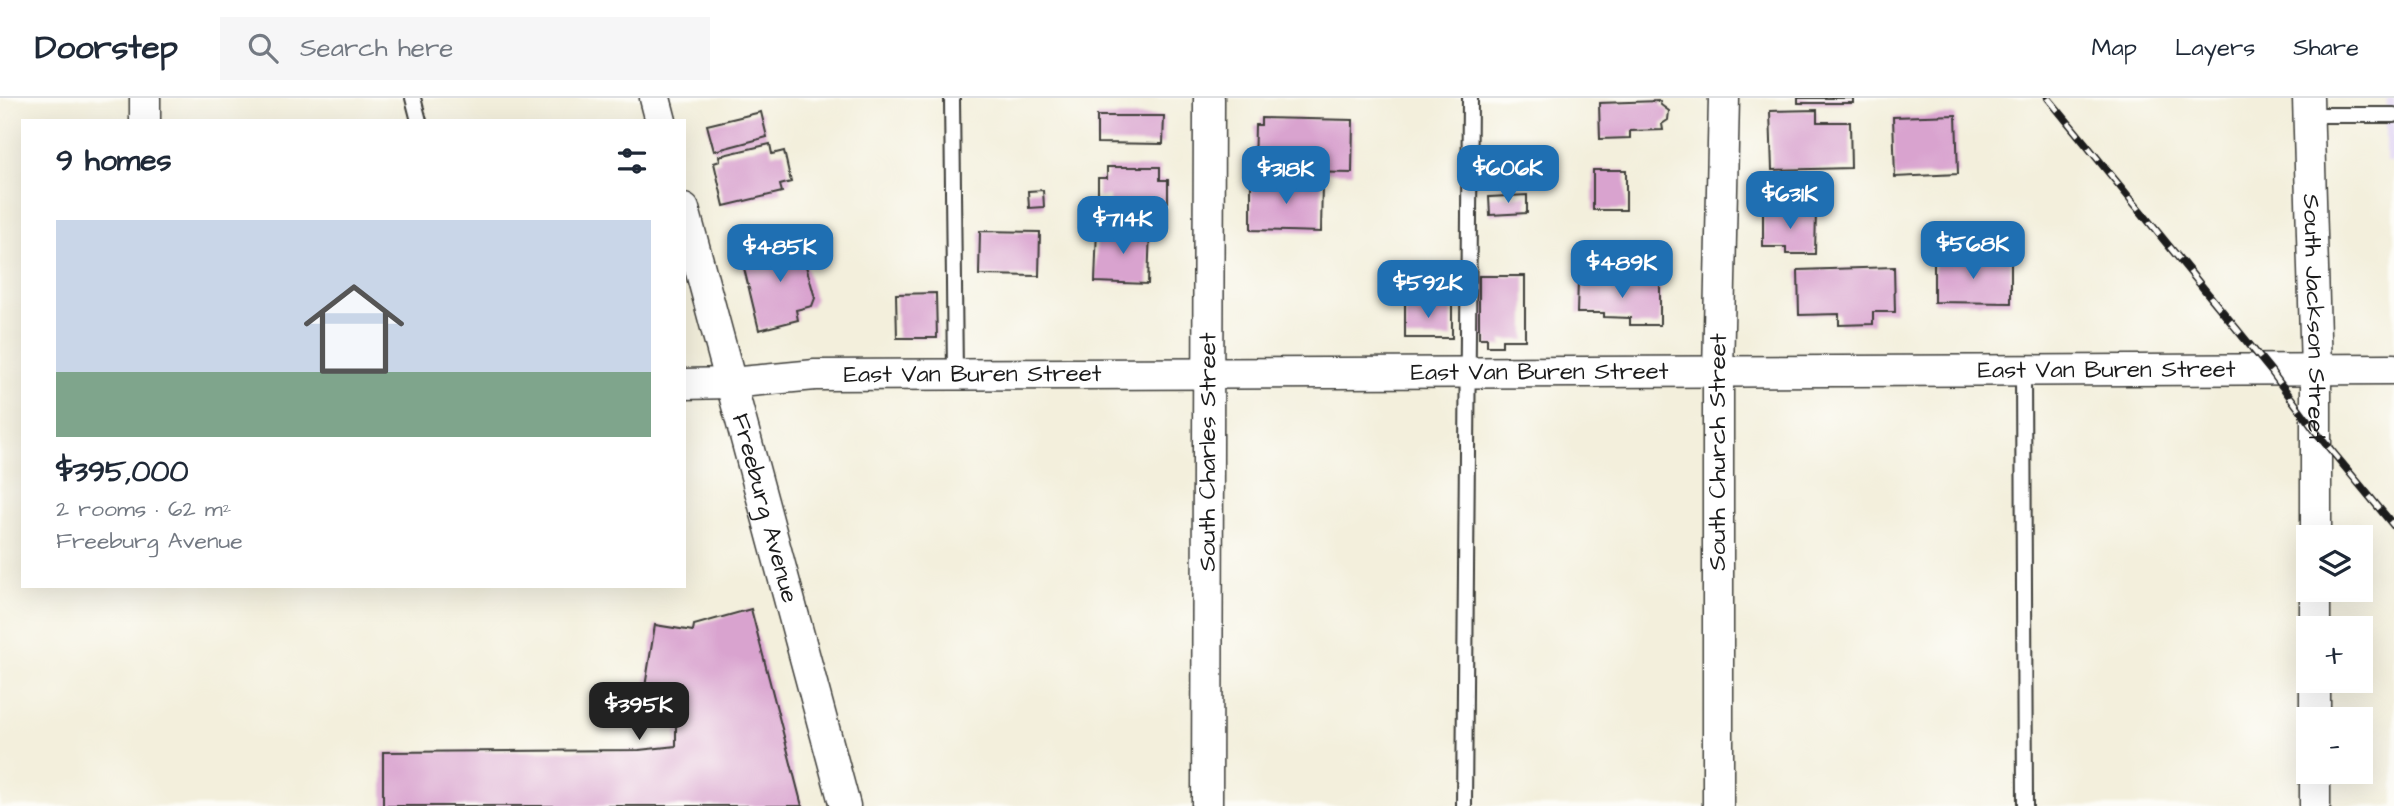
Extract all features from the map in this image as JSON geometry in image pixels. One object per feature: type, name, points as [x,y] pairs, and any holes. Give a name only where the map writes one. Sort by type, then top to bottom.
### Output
[{"type":"street","points":[[145,98],[145,119]]},
{"type":"street","points":[[655,98],[660,119]]},
{"type":"street","name":"South Charles Street","points":[[1207,806],[1209,98]]},
{"type":"street","name":"South Church Street","points":[[1718,806],[1718,373],[1724,98]]},
{"type":"street","name":"South Jackson Street","points":[[2308,107],[2316,370],[2316,525]]},
{"type":"street","name":"Freeburg Avenue","points":[[686,217],[845,806]]},
{"type":"street","name":"East Van Buren Street","points":[[686,384],[816,375],[2394,369]]},
{"type":"street","points":[[2315,784],[2315,806]]},
{"type":"lane","points":[[413,98],[418,119]]},
{"type":"lane","points":[[952,98],[956,375]]},
{"type":"lane","points":[[1464,806],[1470,98]]},
{"type":"lane","points":[[2308,107],[2394,115]]},
{"type":"lane","points":[[2023,372],[2025,806]]},
{"type":"shaded area","points":[[2386,98],[2394,98],[2394,163],[2386,163]]},
{"type":"building","points":[[1798,98],[1853,98],[1853,103],[1798,103]]},
{"type":"building","points":[[1660,101],[1669,111],[1668,120],[1662,124],[1663,130],[1630,131],[1630,138],[1600,139],[1599,103]]},
{"type":"building","points":[[1817,110],[1817,122],[1850,122],[1851,168],[1772,170],[1770,111]]},
{"type":"building","points":[[761,112],[767,137],[714,151],[707,125]]},
{"type":"building","points":[[1956,115],[1958,174],[1895,177],[1893,117]]},
{"type":"building","points":[[1097,116],[1164,116],[1163,144],[1097,143]]},
{"type":"building","points":[[1261,118],[1353,120],[1352,173],[1254,171],[1255,125],[1261,125]]},
{"type":"building","points":[[770,144],[772,154],[784,151],[791,182],[780,185],[782,192],[724,206],[714,163],[720,161],[719,156]]},
{"type":"building","points":[[1107,167],[1160,167],[1160,180],[1168,180],[1168,202],[1158,202],[1159,216],[1130,216],[1130,209],[1109,209],[1109,196],[1098,197],[1098,178],[1107,178]]},
{"type":"building","points":[[1593,170],[1626,170],[1626,210],[1593,210]]},
{"type":"building","points":[[1251,181],[1322,182],[1321,232],[1251,230]]},
{"type":"building","points":[[1043,190],[1044,207],[1029,208],[1028,191]]},
{"type":"building","points":[[1527,195],[1527,213],[1490,215],[1489,197]]},
{"type":"building","points":[[1763,210],[1816,210],[1815,254],[1786,254],[1786,247],[1763,247]]},
{"type":"building","points":[[1097,228],[1150,229],[1148,284],[1095,282]]},
{"type":"building","points":[[980,231],[1040,232],[1039,276],[979,275]]},
{"type":"building","points":[[798,241],[799,246],[808,243],[811,256],[804,259],[815,298],[812,306],[796,310],[798,320],[759,330],[743,264],[752,264],[750,255]]},
{"type":"building","points":[[1934,260],[2011,260],[2011,303],[1934,302]]},
{"type":"building","points":[[1894,267],[1895,312],[1873,312],[1873,324],[1839,325],[1839,314],[1799,315],[1798,270]]},
{"type":"building","points":[[1479,276],[1525,276],[1525,340],[1502,340],[1502,346],[1487,346],[1487,338],[1479,338]]},
{"type":"building","points":[[1578,280],[1660,281],[1660,325],[1630,325],[1630,318],[1604,317],[1604,313],[1577,313]]},
{"type":"building","points":[[936,293],[937,338],[897,338],[896,294]]},
{"type":"building","points":[[1405,302],[1452,303],[1452,338],[1405,338]]},
{"type":"building","points":[[751,609],[802,806],[383,806],[383,752],[639,750],[676,746],[676,724],[640,718],[655,625],[693,631],[694,625]]},
{"type":"railway","points":[[2048,98],[2394,526]]}]
